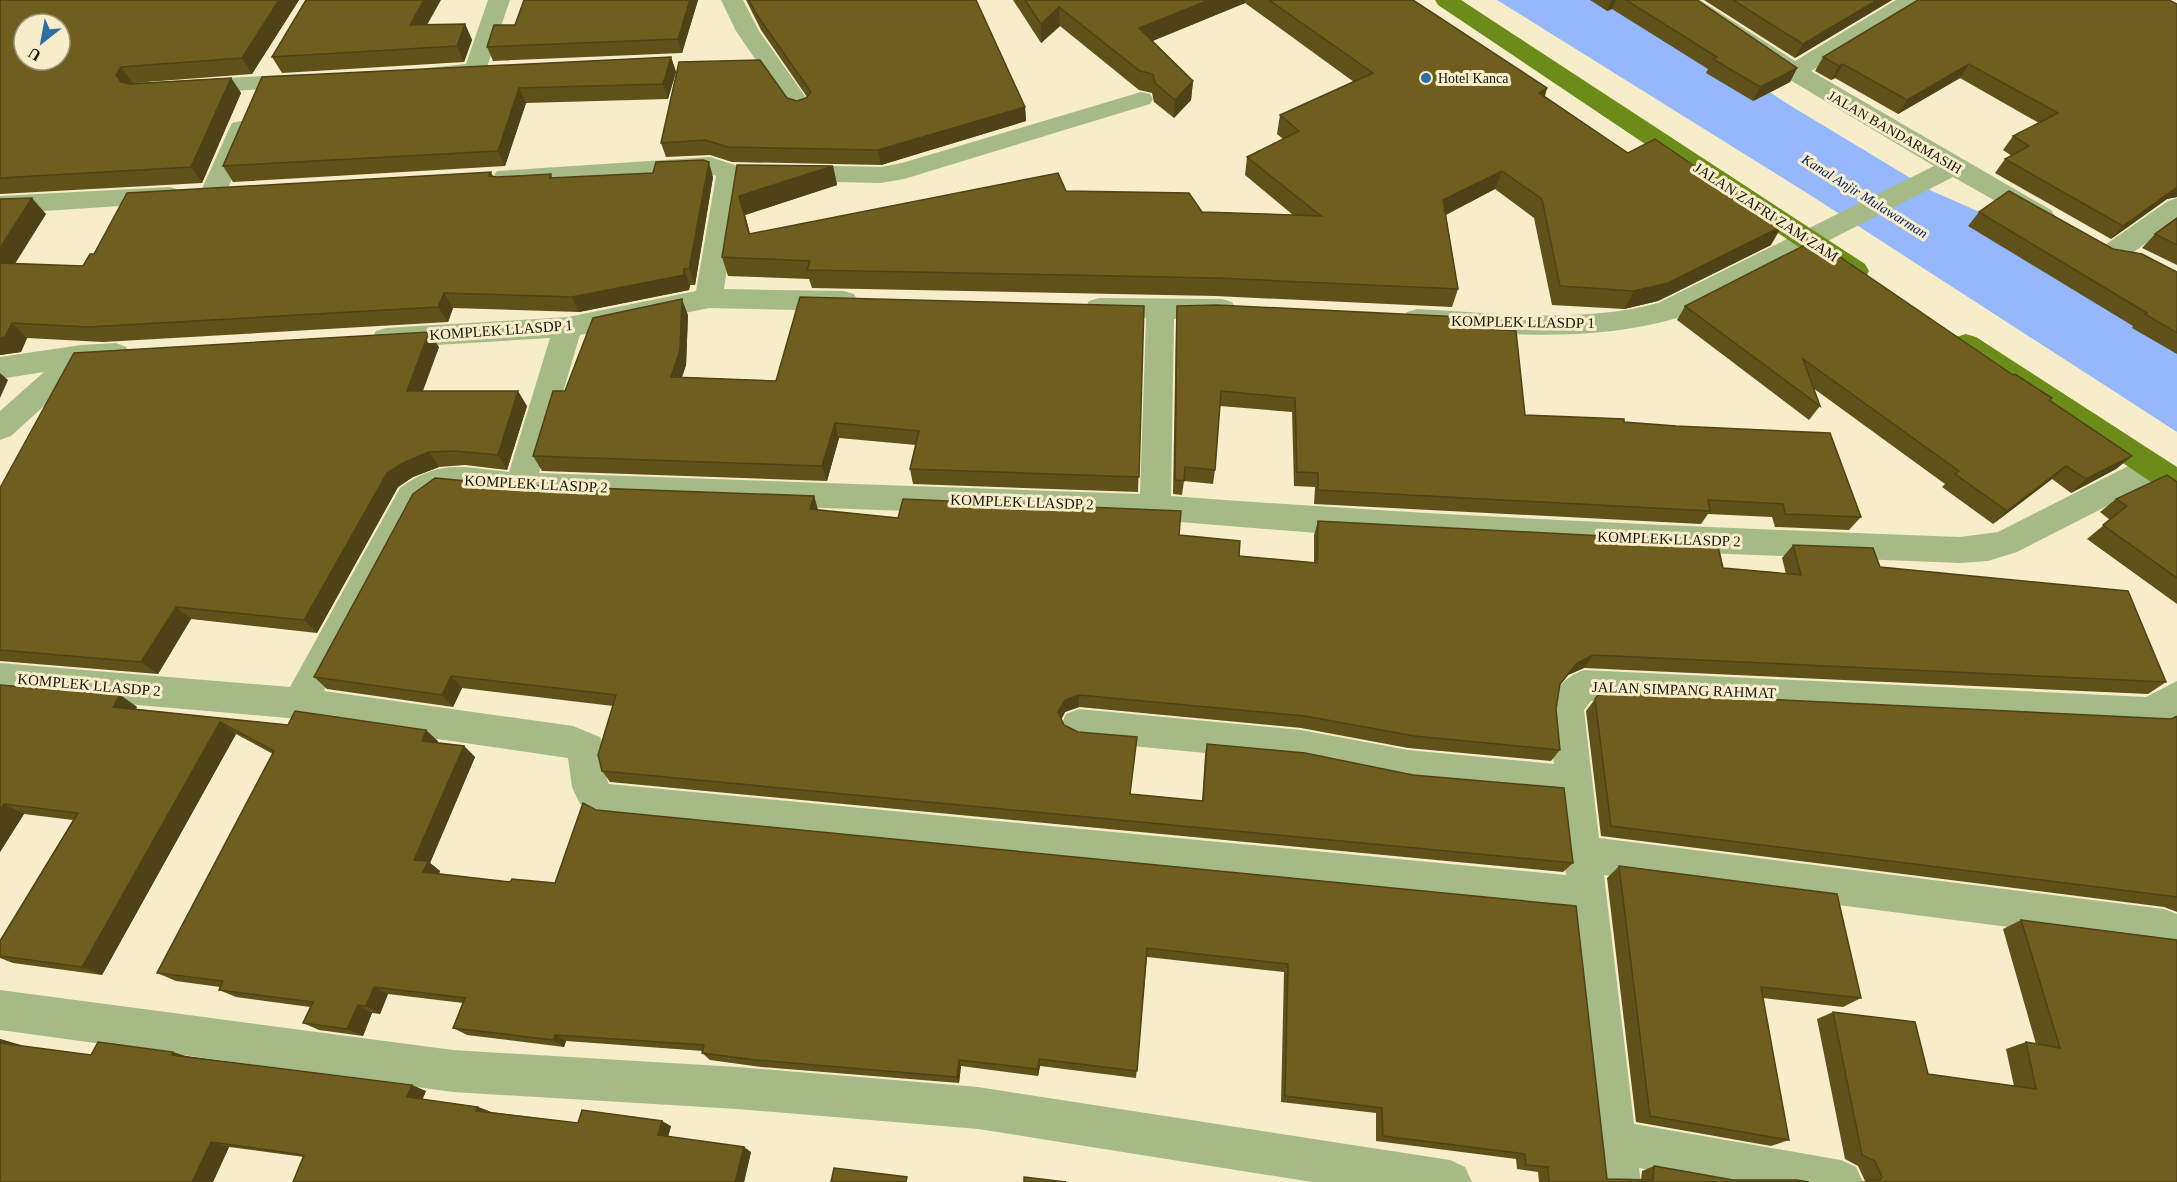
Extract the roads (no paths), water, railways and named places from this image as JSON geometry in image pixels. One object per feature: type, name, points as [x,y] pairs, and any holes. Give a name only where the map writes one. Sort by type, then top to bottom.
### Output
[{"type":"main road","name":"JALAN ZAFRI ZAM ZAM","points":[[1446,0],[1878,286]]},
{"type":"main road","points":[[1947,331],[2165,476]]},
{"type":"street","points":[[416,74],[487,70],[499,0]]},
{"type":"street","points":[[732,0],[748,31],[800,106]]},
{"type":"street","name":"JALAN BANDARMASIH","points":[[1684,0],[1792,72],[1952,167],[2058,225]]},
{"type":"street","points":[[1792,72],[1907,1]]},
{"type":"street","points":[[0,205],[225,193],[254,100],[277,58]]},
{"type":"street","points":[[166,88],[254,100],[321,80]]},
{"type":"street","points":[[485,178],[710,165],[748,172],[881,175],[904,171],[1141,99]]},
{"type":"street","name":"KOMPLEK LLASDP 1","points":[[1388,317],[1564,325],[1616,323],[1649,318],[1667,312],[1952,167]]},
{"type":"street","points":[[709,298],[727,197],[748,172]]},
{"type":"street","points":[[2143,261],[2103,249],[2177,207]]},
{"type":"street","name":"KOMPLEK LLASDP 1","points":[[354,340],[568,327],[709,298],[875,302]]},
{"type":"street","points":[[1077,307],[1250,310]]},
{"type":"street","points":[[1155,507],[1160,309]]},
{"type":"street","points":[[520,485],[568,327]]},
{"type":"street","points":[[0,368],[81,356],[140,352]]},
{"type":"street","points":[[0,428],[81,356]]},
{"type":"street","name":"KOMPLEK LLASDP 2","points":[[0,678],[299,703],[411,497],[430,483],[446,478],[520,485],[1155,507],[1342,522],[1577,535],[1960,550],[1988,548],[2006,543],[2165,476]]},
{"type":"street","name":"JALAN SIMPANG RAHMAT","points":[[1617,1162],[1572,782],[1566,710],[1571,697],[1584,685],[2049,706],[2151,713],[2177,696]]},
{"type":"street","points":[[299,703],[573,742],[587,749],[588,789],[595,798],[605,801],[1587,896]]},
{"type":"street","points":[[1079,725],[1301,746],[1408,766],[1572,782]]},
{"type":"street","points":[[1582,854],[2164,928]]},
{"type":"street","points":[[0,1010],[453,1071],[737,1088],[978,1108],[1450,1182]]},
{"type":"street","points":[[1617,1162],[1841,1182]]},
{"type":"water","name":"Kanal Anjir Mulawarman","points":[[1497,0],[1635,0],[1786,103],[1932,191],[2127,277],[2177,305],[2177,432],[1807,193]]},
{"type":"place","name":"Hotel Kanca","points":[[1426,78]]}]
